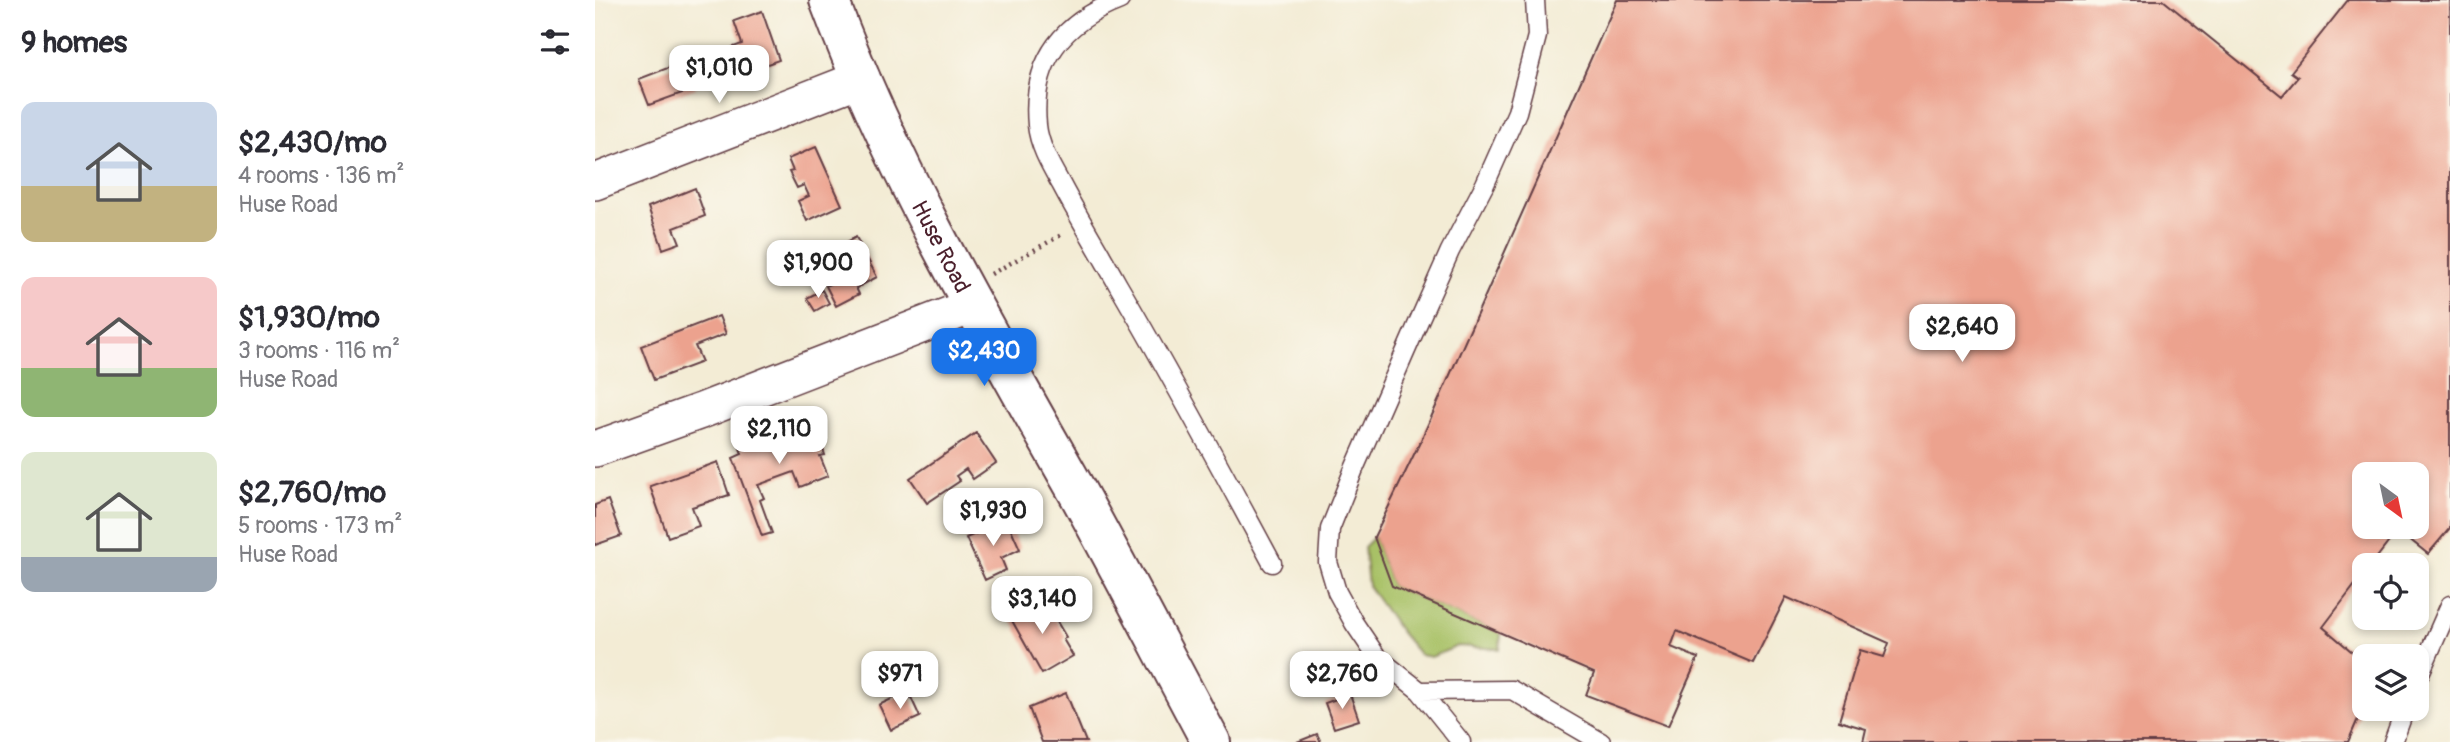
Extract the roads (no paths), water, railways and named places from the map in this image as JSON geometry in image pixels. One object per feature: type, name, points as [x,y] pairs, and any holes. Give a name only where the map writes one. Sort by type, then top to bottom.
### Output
[{"type":"street","name":"Huse Road","points":[[829,0],[895,153],[978,291],[1081,498],[1211,742]]},
{"type":"street","points":[[595,182],[862,78]]},
{"type":"street","points":[[595,449],[701,411],[978,291]]},
{"type":"lane","points":[[1120,0],[1088,14],[1071,26],[1059,41],[1045,67],[1039,87],[1037,129],[1046,156],[1082,223],[1183,397],[1272,563]]},
{"type":"lane","points":[[1461,742],[1420,691],[1377,657],[1354,623],[1337,592],[1328,562],[1330,528],[1417,323],[1517,112],[1537,36],[1535,0]]},
{"type":"lane","points":[[2429,653],[2450,605]]},
{"type":"lane","points":[[1420,691],[1512,690],[1601,742]]},
{"type":"lane","points":[[2393,742],[2401,721]]}]
